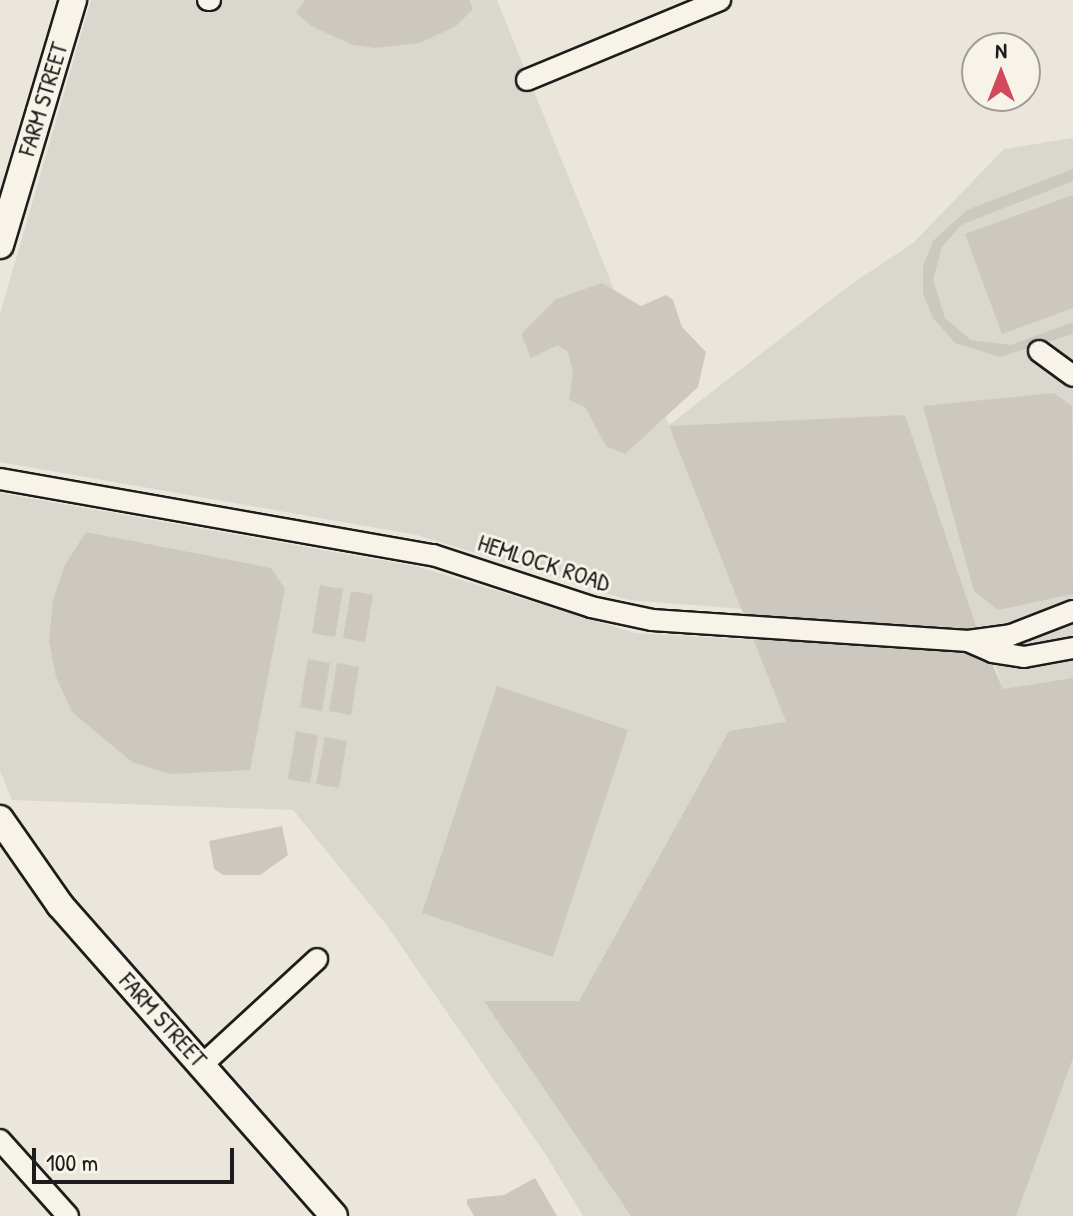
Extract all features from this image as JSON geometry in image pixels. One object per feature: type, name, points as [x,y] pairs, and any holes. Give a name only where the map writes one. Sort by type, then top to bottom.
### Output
[{"type":"main road","name":"FARM STREET","points":[[0,245],[73,0]]},
{"type":"main road","name":"FARM STREET","points":[[0,819],[60,905],[334,1216]]},
{"type":"street","points":[[527,80],[720,0]]},
{"type":"street","points":[[1039,351],[1073,376]]},
{"type":"street","name":"HEMLOCK ROAD","points":[[0,479],[433,555],[636,618],[968,641],[1011,635],[1073,611]]},
{"type":"street","points":[[968,641],[993,652],[1024,657],[1073,648]]},
{"type":"street","points":[[203,1064],[317,959]]},
{"type":"street","points":[[0,1140],[68,1216]]},
{"type":"shaded area","points":[[91,0],[497,0],[669,425],[850,285],[913,243],[1004,149],[1073,138],[1073,903],[993,659],[976,626],[669,426],[743,609],[629,600],[417,535],[0,462],[0,314]]},
{"type":"shaded area","points":[[305,0],[469,0],[473,9],[456,26],[420,43],[375,48],[353,45],[313,27],[296,13]]},
{"type":"shaded area","points":[[1073,169],[1073,181],[961,225],[942,247],[933,280],[945,318],[971,340],[1011,345],[1073,322],[1073,334],[1000,357],[955,343],[933,318],[923,293],[923,266],[933,241],[967,210]]},
{"type":"shaded area","points":[[1073,195],[1073,308],[1002,334],[965,234]]},
{"type":"shaded area","points":[[602,283],[641,306],[666,295],[673,300],[682,327],[706,352],[698,387],[625,454],[606,446],[585,407],[569,400],[573,372],[568,352],[558,345],[531,358],[521,334],[556,299]]},
{"type":"shaded area","points":[[1054,393],[1072,406],[1073,594],[998,610],[974,591],[923,406]]},
{"type":"shaded area","points":[[905,415],[976,626],[1003,689],[1073,678],[1073,1058],[1016,1216],[631,1216],[484,1001],[579,1001],[729,731],[786,722],[669,426]]},
{"type":"shaded area","points":[[0,493],[419,567],[635,633],[755,640],[811,788],[946,1216],[583,1216],[544,1152],[385,923],[293,810],[12,800],[0,771]]},
{"type":"shaded area","points":[[86,532],[271,568],[285,589],[250,770],[170,774],[132,762],[72,712],[56,677],[49,641],[53,600],[65,565]]},
{"type":"shaded area","points":[[320,585],[343,589],[335,637],[312,633]]},
{"type":"shaded area","points":[[351,591],[373,595],[365,642],[343,638]]},
{"type":"shaded area","points":[[308,659],[330,663],[322,711],[300,707]]},
{"type":"shaded area","points":[[337,663],[359,667],[351,715],[329,711]]},
{"type":"shaded area","points":[[497,686],[628,730],[553,957],[422,913]]},
{"type":"shaded area","points":[[296,731],[318,735],[310,783],[288,779]]},
{"type":"shaded area","points":[[325,737],[347,741],[339,788],[316,784]]},
{"type":"shaded area","points":[[282,826],[288,855],[260,875],[223,875],[214,869],[209,841]]},
{"type":"shaded area","points":[[1073,1020],[1073,1216],[973,1216]]},
{"type":"shaded area","points":[[535,1178],[557,1216],[474,1216],[467,1204],[467,1199],[504,1195]]}]
